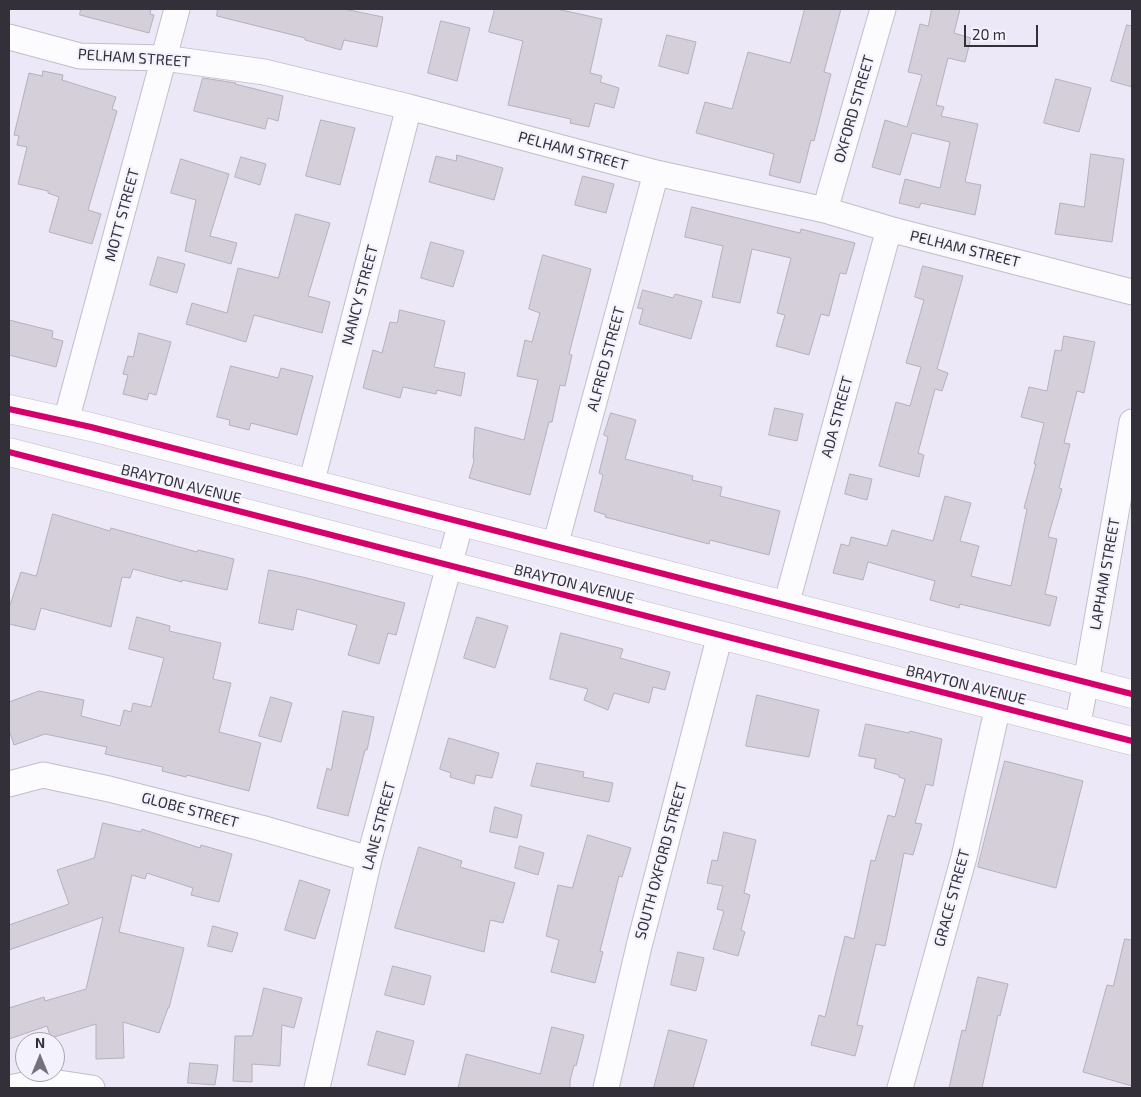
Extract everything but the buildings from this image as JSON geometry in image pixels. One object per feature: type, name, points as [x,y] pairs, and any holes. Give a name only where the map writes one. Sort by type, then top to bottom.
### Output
[{"type":"main road","points":[[9,409],[66,421],[1132,694]]},
{"type":"main road","name":"BRAYTON AVENUE","points":[[9,452],[1132,741]]},
{"type":"street","name":"MOTT STREET","points":[[66,421],[177,9]]},
{"type":"street","name":"OXFORD STREET","points":[[825,210],[883,9]]},
{"type":"street","name":"PELHAM STREET","points":[[9,38],[80,56],[164,58],[264,72],[409,107],[656,173],[825,210],[889,229],[1132,292]]},
{"type":"street","name":"NANCY STREET","points":[[311,484],[409,107]]},
{"type":"street","name":"ALFRED STREET","points":[[555,546],[656,173]]},
{"type":"street","name":"ADA STREET","points":[[786,605],[889,229]]},
{"type":"street","name":"LAPHAM STREET","points":[[1077,727],[1132,422]]},
{"type":"street","name":"LANE STREET","points":[[317,1088],[369,859],[460,522]]},
{"type":"street","name":"SOUTH OXFORD STREET","points":[[606,1088],[639,946],[720,635]]},
{"type":"street","name":"GRACE STREET","points":[[900,1088],[964,857],[998,706]]},
{"type":"street","name":"GLOBE STREET","points":[[9,784],[43,775],[128,794],[261,828],[369,859]]},
{"type":"street","points":[[9,1088],[46,1085],[92,1088]]},
{"type":"cycle path","points":[[9,409],[91,427],[1132,694]]},
{"type":"cycle path","points":[[9,452],[1132,741]]}]
